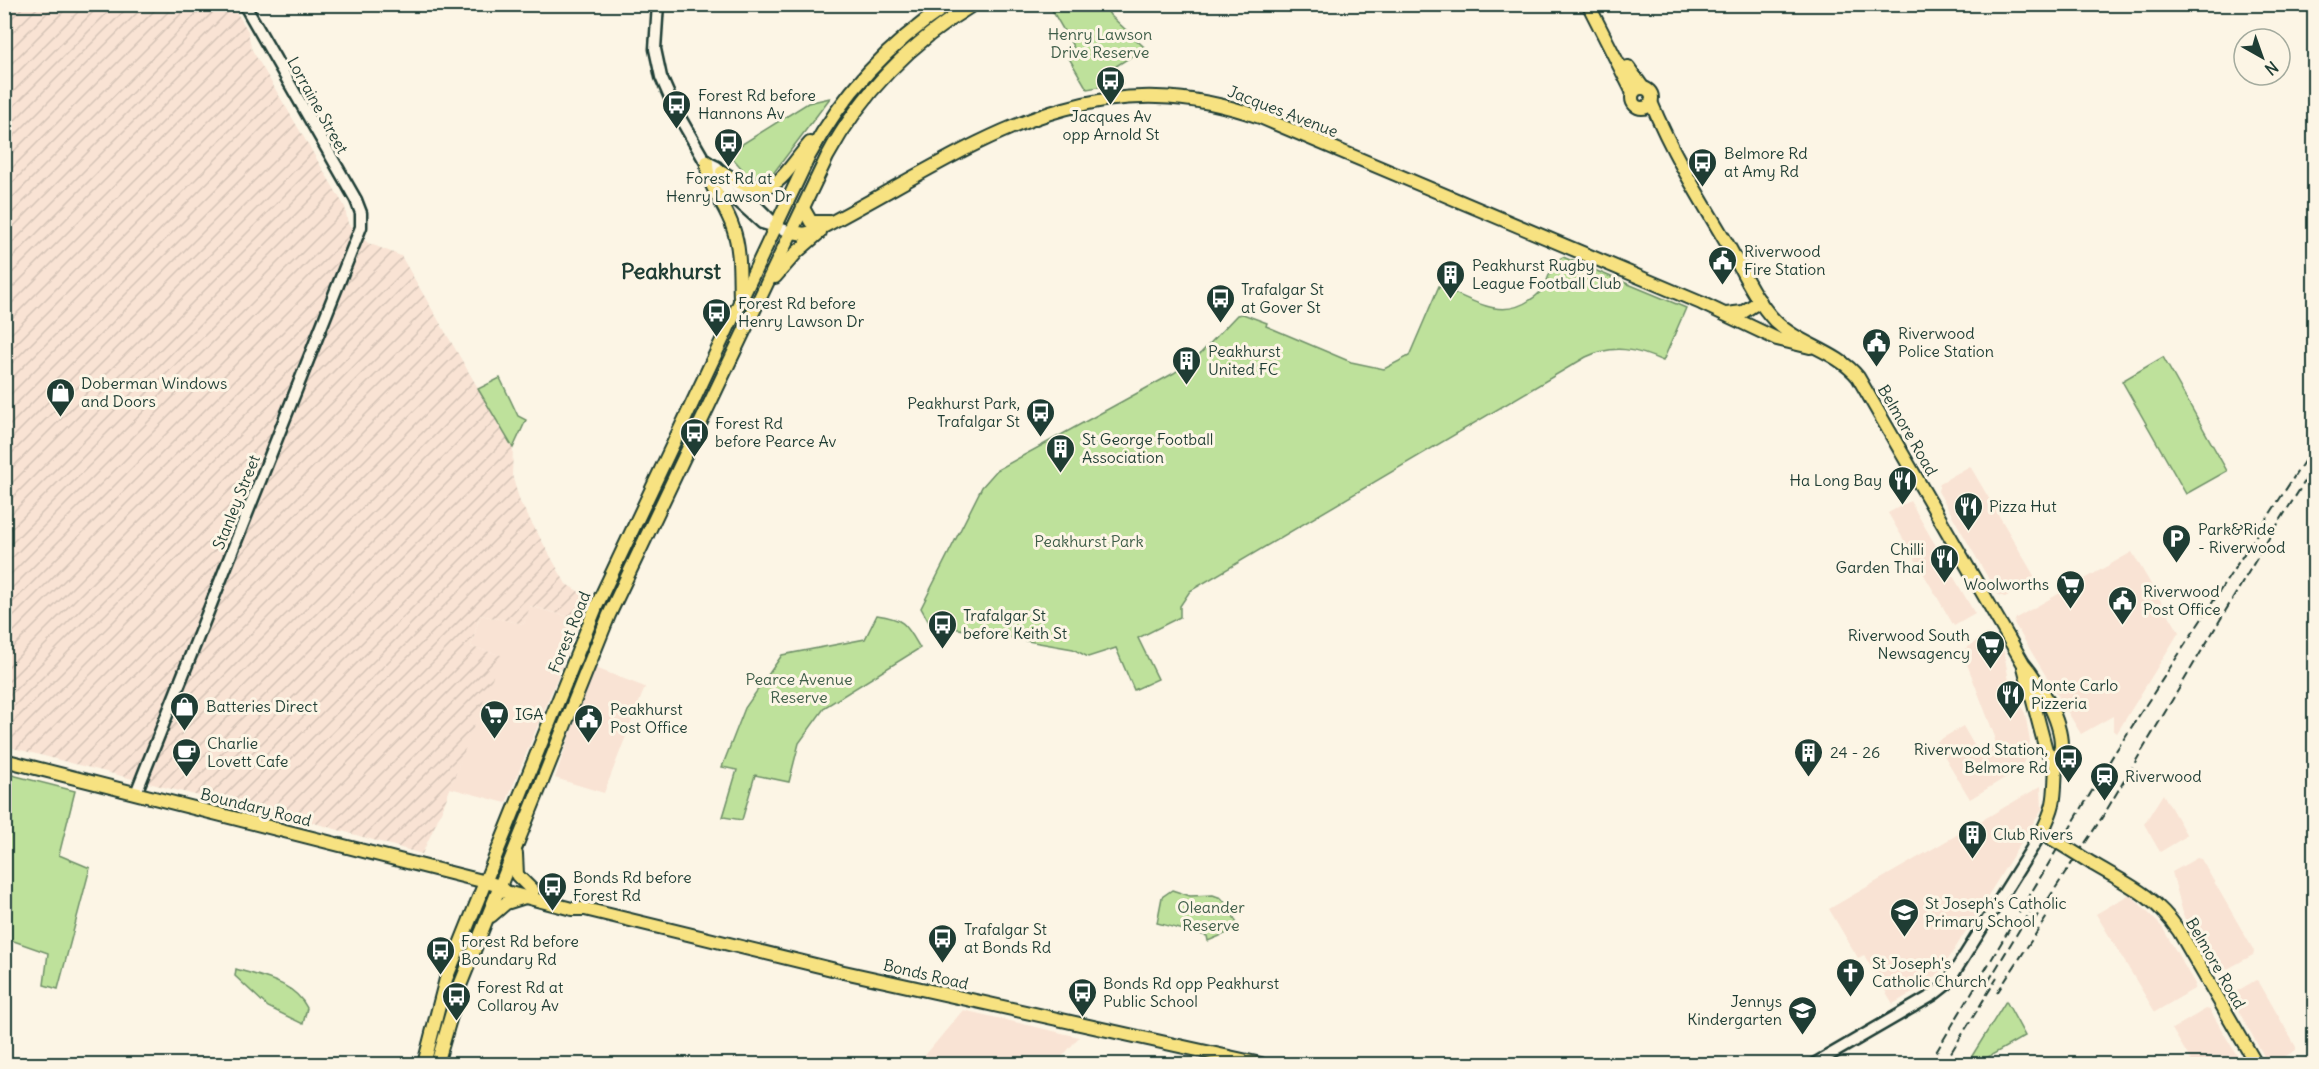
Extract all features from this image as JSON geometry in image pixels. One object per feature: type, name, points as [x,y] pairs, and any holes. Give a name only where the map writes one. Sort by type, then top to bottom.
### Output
[{"type":"main road","points":[[722,172],[752,188],[769,186],[784,176],[863,78],[891,49],[949,4]]},
{"type":"main road","name":"Forest Road","points":[[437,1065],[452,1008],[484,924],[609,615],[840,134],[873,88],[912,48],[974,4]]},
{"type":"main road","points":[[1588,4],[1638,91],[1651,94],[1646,105],[1634,104],[1638,91]]},
{"type":"main road","name":"Jacques Avenue","points":[[792,232],[805,234],[830,224],[1004,131],[1041,115],[1110,98],[1180,98],[1221,105],[1260,117],[1725,314],[1777,339],[1810,346]]},
{"type":"main road","name":"Belmore Road","points":[[1646,105],[1760,301],[1780,326],[1810,346],[1844,363],[1862,382],[2023,663],[2036,679],[2054,718],[2061,747],[2056,764],[2055,801],[2042,832],[2142,891],[2166,913],[2179,931],[2256,1065]]},
{"type":"main road","name":"Forest Road","points":[[424,1065],[446,979],[596,607],[776,225],[816,142],[831,119]]},
{"type":"main road","points":[[707,162],[707,175],[726,208],[736,238],[740,264],[740,303]]},
{"type":"main road","points":[[803,208],[811,222],[830,224]]},
{"type":"main road","points":[[760,297],[791,257],[830,224]]},
{"type":"main road","points":[[1725,314],[1743,312],[1760,301]]},
{"type":"main road","name":"Boundary Road","points":[[4,760],[500,886]]},
{"type":"main road","points":[[484,924],[503,904],[530,894],[515,872],[516,844]]},
{"type":"main road","name":"Bonds Road","points":[[500,886],[509,885],[530,894],[575,902],[585,909],[844,972],[1262,1065]]},
{"type":"street","name":"Lorraine Street","points":[[244,4],[356,200],[362,222]]},
{"type":"street","points":[[657,4],[655,49],[661,77],[680,119],[710,170],[738,202],[762,223],[776,225],[792,232]]},
{"type":"street","points":[[707,162],[722,172],[776,225]]},
{"type":"street","name":"Stanley Street","points":[[136,793],[356,243],[362,222]]},
{"type":"street","points":[[1814,1065],[1933,995],[1947,984],[2042,832]]},
{"type":"shaded area","points":[[4,5],[232,5],[248,31],[251,48],[345,207],[348,224],[368,243],[401,256],[513,448],[512,475],[520,502],[566,584],[588,597],[581,620],[530,606],[524,624],[480,615],[471,647],[501,655],[442,810],[422,854],[314,823],[292,820],[5,746]]},
{"type":"shaded area","points":[[1970,466],[2036,579],[2005,597],[1998,595],[1938,491],[1940,483]]},
{"type":"shaded area","points":[[1910,501],[1975,614],[1954,626],[1888,513]]},
{"type":"shaded area","points":[[2132,552],[2179,632],[2117,733],[2113,730],[2113,716],[2081,734],[2014,623],[2016,618]]},
{"type":"shaded area","points":[[529,606],[581,620],[506,803],[450,788],[500,655],[471,647],[480,615],[524,624]]},
{"type":"shaded area","points":[[1987,634],[1995,636],[2004,652],[2010,687],[2025,713],[2030,742],[2024,762],[2018,770],[1970,799],[1936,742],[1963,726],[1979,754],[1994,745],[1995,737],[1962,651]]},
{"type":"shaded area","points":[[593,667],[645,687],[604,793],[555,778]]},
{"type":"shaded area","name":"St Joseph's Catholic Primary School","points":[[2041,786],[2042,809],[1941,971],[1930,982],[1893,1004],[1864,955],[1858,958],[1829,909]]},
{"type":"shaded area","points":[[2163,794],[2186,834],[2185,837],[2160,852],[2144,824]]},
{"type":"shaded area","points":[[2197,858],[2201,859],[2254,951],[2253,955],[2220,973],[2216,973],[2184,917],[2172,872]]},
{"type":"shaded area","points":[[2130,894],[2162,927],[2195,984],[2194,989],[2155,1012],[2096,914]]},
{"type":"shaded area","points":[[2256,980],[2296,1047],[2296,1050],[2272,1064],[2268,1063],[2231,998],[2232,994]]},
{"type":"shaded area","points":[[2206,1009],[2210,1010],[2242,1064],[2193,1064],[2172,1029]]},
{"type":"shaded area","points":[[963,1010],[1079,1037],[1056,1064],[918,1064]]},
{"type":"green space","name":"Henry Lawson Drive Reserve","points":[[1049,5],[1104,5],[1110,15],[1145,48],[1113,68],[1122,83],[1087,89],[1066,53],[1074,48]]},
{"type":"green space","points":[[830,98],[772,175],[751,179],[728,153],[808,103]]},
{"type":"green space","name":"Peakhurst Park","points":[[1563,257],[1686,308],[1663,361],[1644,353],[1616,349],[1586,357],[1190,591],[1180,606],[1180,617],[1138,638],[1158,679],[1134,690],[1116,648],[1088,657],[1073,649],[930,624],[921,608],[982,487],[997,470],[1174,373],[1199,355],[1237,315],[1243,314],[1267,323],[1266,326],[1351,362],[1384,369],[1409,356],[1439,286],[1485,306],[1507,308],[1519,306],[1540,293],[1554,264]]},
{"type":"green space","points":[[2163,357],[2227,471],[2186,494],[2122,381]]},
{"type":"green space","points":[[500,378],[518,416],[526,420],[513,448],[478,389]]},
{"type":"green space","name":"Pearce Avenue Reserve","points":[[877,615],[894,618],[904,624],[920,648],[825,707],[799,743],[789,782],[755,775],[742,820],[723,817],[737,770],[722,767],[745,708],[782,655],[865,639]]},
{"type":"green space","points":[[4,773],[75,791],[59,855],[90,868],[58,989],[44,985],[48,953],[5,938]]},
{"type":"green space","name":"Oleander Reserve","points":[[1172,890],[1190,896],[1213,895],[1221,898],[1229,907],[1239,928],[1208,941],[1207,936],[1157,923],[1162,897]]},
{"type":"green space","points":[[236,969],[266,978],[294,992],[307,1008],[303,1024],[268,1007],[235,976]]},
{"type":"green space","points":[[2006,1001],[2025,1036],[1976,1064],[1967,1064]]},
{"type":"railway","points":[[1929,1064],[2114,754],[2314,446]]},
{"type":"railway","points":[[2033,922],[2103,816],[2314,467]]},
{"type":"railway","points":[[1988,982],[2033,907]]},
{"type":"railway","points":[[1997,993],[2048,915]]},
{"type":"railway","points":[[1944,1064],[1997,978]]},
{"type":"place","name":"Jacques Av opp Arnold St","points":[[1111,106]]},
{"type":"place","name":"Forest Rd before Hannons Av","points":[[677,130]]},
{"type":"place","name":"Forest Rd at Henry Lawson Dr","points":[[729,168]]},
{"type":"place","name":"Belmore Rd at Amy Rd","points":[[1703,188]]},
{"type":"place","name":"Riverwood Fire Station","points":[[1723,286]]},
{"type":"place","name":"Peakhurst Rugby League Football Club","points":[[1451,300]]},
{"type":"place","name":"Trafalgar St at Gover St","points":[[1220,324]]},
{"type":"place","name":"Forest Rd before Henry Lawson Dr","points":[[717,338]]},
{"type":"place","name":"Riverwood Police Station","points":[[1877,368]]},
{"type":"place","name":"Peakhurst United FC","points":[[1187,386]]},
{"type":"place","name":"Doberman Windows and Doors","points":[[60,418]]},
{"type":"place","name":"Peakhurst Park, Trafalgar St","points":[[1041,438]]},
{"type":"place","name":"Forest Rd before Pearce Av","points":[[694,458]]},
{"type":"place","name":"St George Football Association","points":[[1061,474]]},
{"type":"place","name":"Ha Long Bay","points":[[1903,506]]},
{"type":"place","name":"Pizza Hut","points":[[1968,532]]},
{"type":"place","name":"Park&Ride - Riverwood","points":[[2177,564]]},
{"type":"place","name":"Chilli Garden Thai","points":[[1945,584]]},
{"type":"place","name":"Woolworths","points":[[2070,610]]},
{"type":"place","name":"Riverwood Post Office","points":[[2122,626]]},
{"type":"place","name":"Trafalgar St before Keith St","points":[[942,650]]},
{"type":"place","name":"Riverwood South Newsagency","points":[[1991,670]]},
{"type":"place","name":"Monte Carlo Pizzeria","points":[[2010,720]]},
{"type":"place","name":"Batteries Direct","points":[[185,732]]},
{"type":"place","name":"IGA","points":[[494,740]]},
{"type":"place","name":"Peakhurst Post Office","points":[[589,744]]},
{"type":"place","name":"Charlie Lovett Cafe","points":[[186,778]]},
{"type":"place","name":"24 - 26","points":[[1809,778]]},
{"type":"place","name":"Riverwood Station, Belmore Rd","points":[[2069,784]]},
{"type":"place","name":"Riverwood","points":[[2104,802]]},
{"type":"place","name":"Club Rivers","points":[[1972,860]]},
{"type":"place","name":"Bonds Rd before Forest Rd","points":[[552,912]]},
{"type":"place","name":"St Joseph's Catholic Primary School","points":[[1904,938]]},
{"type":"place","name":"Trafalgar St at Bonds Rd","points":[[943,964]]},
{"type":"place","name":"Forest Rd before Boundary Rd","points":[[440,976]]},
{"type":"place","name":"St Joseph's Catholic Church","points":[[1851,998]]},
{"type":"place","name":"Bonds Rd opp Peakhurst Public School","points":[[1082,1018]]},
{"type":"place","name":"Forest Rd at Collaroy Av","points":[[456,1022]]},
{"type":"place","name":"Jennys Kindergarten","points":[[1803,1036]]},
{"type":"district","name":"Peakhurst","points":[[671,271]]}]
